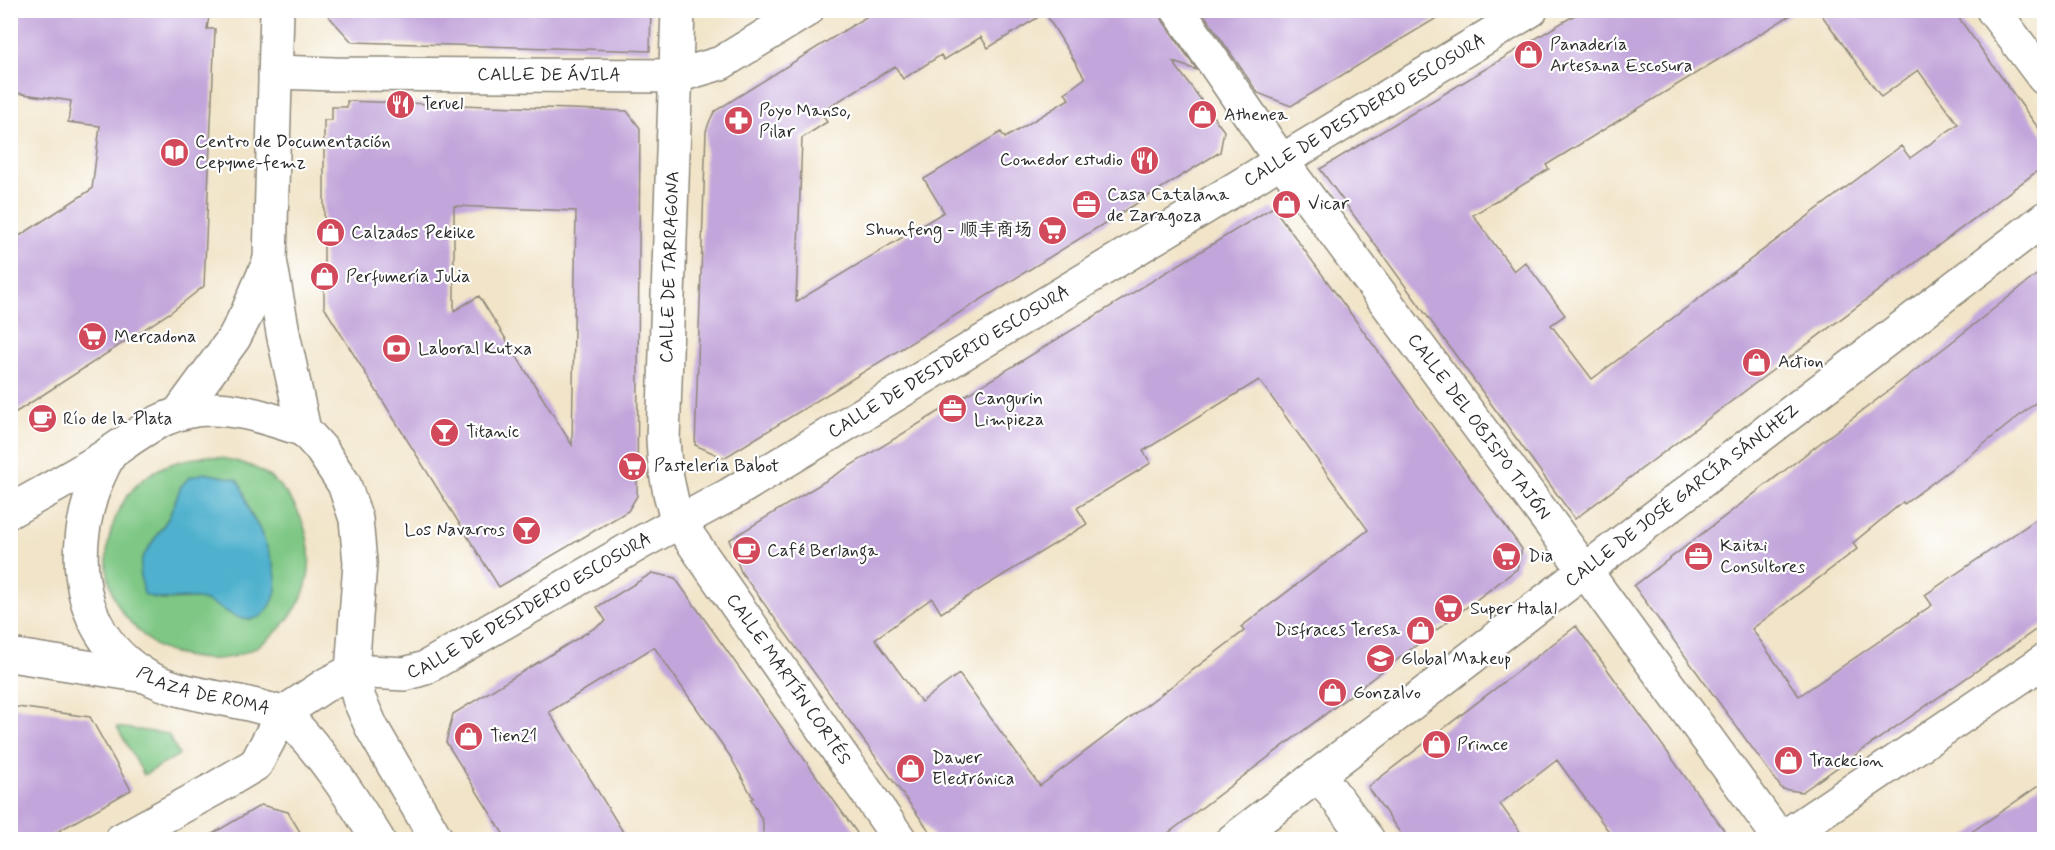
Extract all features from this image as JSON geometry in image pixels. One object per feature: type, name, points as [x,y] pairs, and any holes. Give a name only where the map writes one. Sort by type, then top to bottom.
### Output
[{"type":"street","points":[[277,10],[270,260],[304,430],[321,449],[344,484],[356,519],[360,563],[352,671],[359,699],[372,728],[437,840]]},
{"type":"street","name":"CALLE DE TARRAGONA","points":[[678,10],[663,439],[672,504],[678,521]]},
{"type":"street","name":"CALLE DE ÁVILA","points":[[275,72],[677,76],[721,63],[807,10]]},
{"type":"street","name":"CALLE DEL OBISPO TAJÓN","points":[[1178,10],[1282,162],[1781,839]]},
{"type":"street","name":"CALLE DE DESIDERIO ESCOSURA","points":[[352,671],[405,674],[425,668],[678,521],[729,495],[1530,10]]},
{"type":"street","points":[[1993,10],[2044,78]]},
{"type":"street","name":"CALLE DE JOSÉ GARCÍA SÁNCHEZ","points":[[1233,840],[2044,219]]},
{"type":"street","name":"PLAZA DE ROMA","points":[[179,413],[234,338],[270,260]]},
{"type":"street","name":"PLAZA DE ROMA","points":[[10,511],[111,453],[142,430],[179,413],[215,409],[266,418],[304,430]]},
{"type":"street","name":"PLAZA DE ROMA","points":[[111,453],[90,497],[81,544],[81,569],[85,594],[99,630],[120,656],[147,676],[178,690],[283,713],[327,684],[352,671]]},
{"type":"street","name":"CALLE MARTÍN CORTÉS","points":[[678,521],[900,840]]},
{"type":"street","points":[[10,656],[147,676]]},
{"type":"street","points":[[1781,839],[2044,661]]},
{"type":"street","points":[[122,840],[256,764],[283,713],[331,766],[378,840]]},
{"type":"street","points":[[1319,775],[1368,840]]},
{"type":"green space","points":[[208,456],[258,469],[279,486],[292,502],[301,519],[310,558],[308,578],[302,597],[284,624],[256,647],[245,653],[221,659],[201,659],[168,652],[147,639],[121,611],[115,600],[107,561],[112,527],[128,496],[139,483],[165,466]],"holes":[[[181,486],[247,502],[250,514],[258,526],[269,553],[250,620],[228,613],[213,603],[200,599],[161,600],[149,547],[169,517]]]},
{"type":"green space","points":[[117,727],[168,734],[179,755],[144,775]]},
{"type":"water","points":[[204,473],[236,479],[243,490],[251,514],[271,556],[276,577],[274,597],[267,611],[258,618],[247,619],[234,616],[202,600],[165,599],[144,594],[140,574],[142,558],[169,517],[181,486],[190,477]]},
{"type":"building","points":[[10,10],[210,10],[207,29],[215,29],[204,286],[171,312],[10,416],[10,242],[92,189],[100,126],[68,122],[71,101],[10,92]]},
{"type":"building","points":[[323,10],[651,10],[650,51],[352,42]]},
{"type":"building","points":[[877,10],[1159,10],[1163,21],[1197,70],[1173,62],[1224,131],[1220,152],[724,458],[695,445],[706,131],[715,111]],"holes":[[[1045,13],[1085,78],[1065,93],[1069,99],[1005,138],[1001,132],[924,179],[944,212],[796,302],[802,138],[827,122],[821,112],[895,66],[903,79],[941,55],[944,60],[981,37],[988,48]]]},
{"type":"building","points":[[1201,10],[1450,10],[1291,106],[1258,93]]},
{"type":"building","points":[[1583,10],[1799,10],[1546,165],[1549,169],[1473,215],[1514,271],[1525,262],[1565,315],[1551,325],[1592,379],[1901,146],[1910,158],[1958,124],[1918,70],[1881,97],[1818,10],[1953,10],[2044,136],[2044,166],[1575,519],[1320,169]]},
{"type":"building","points":[[347,101],[627,111],[640,128],[637,496],[628,511],[499,587],[324,307],[324,120],[332,120],[332,107],[347,107]],"holes":[[[454,206],[576,211],[572,445],[479,296],[454,311]]]},
{"type":"building","points":[[1273,207],[1522,549],[1517,569],[1159,840],[936,840],[741,572],[729,540]],"holes":[[[1259,380],[1368,530],[1241,627],[1244,631],[1040,786],[959,674],[921,702],[875,639],[932,598],[941,613],[1087,524],[1077,508],[1151,463],[1143,451]]]},
{"type":"building","points":[[2044,269],[2044,396],[1979,448],[1904,504],[1903,502],[1853,543],[1857,549],[1752,629],[1799,696],[1932,605],[1925,595],[2044,514],[2044,624],[1802,792],[1782,789],[1634,586]]},
{"type":"building","points":[[652,573],[675,578],[862,840],[763,840],[763,822],[730,756],[654,647],[549,712],[628,840],[507,840],[446,742],[453,714],[606,621],[597,607]]},
{"type":"building","points":[[1576,626],[1731,840],[1615,840],[1557,760],[1500,804],[1526,840],[1405,840],[1368,787]]},
{"type":"building","points":[[10,706],[90,717],[131,790],[43,840],[10,840]]},
{"type":"building","points":[[2044,782],[2044,840],[1960,840]]},
{"type":"building","points":[[261,805],[288,812],[305,840],[202,840]]},
{"type":"place","name":"Panadería Artesana Escosura","points":[[1529,55]]},
{"type":"place","name":"Teruel","points":[[401,104]]},
{"type":"place","name":"Athenea","points":[[1203,115]]},
{"type":"place","name":"Poyo Manso, Pilar","points":[[738,121]]},
{"type":"place","name":"Centro de Documentación Cepyme-femz","points":[[174,152]]},
{"type":"place","name":"Comedor estudio","points":[[1144,160]]},
{"type":"place","name":"Vicar","points":[[1287,204]]},
{"type":"place","name":"Casa Catalana de Zaragoza","points":[[1086,205]]},
{"type":"place","name":"Shunfeng - 顺丰商场","points":[[1053,230]]},
{"type":"place","name":"Calzados Pekike","points":[[330,233]]},
{"type":"place","name":"Perfumería Julia","points":[[325,277]]},
{"type":"place","name":"Mercadona","points":[[93,337]]},
{"type":"place","name":"Laboral Kutxa","points":[[397,349]]},
{"type":"place","name":"Action","points":[[1757,362]]},
{"type":"place","name":"Cangurin Limpieza","points":[[953,409]]},
{"type":"place","name":"Río de la Plata","points":[[42,419]]},
{"type":"place","name":"Titanic","points":[[445,432]]},
{"type":"place","name":"Pastelería Babot","points":[[633,466]]},
{"type":"place","name":"Los Navarros","points":[[526,530]]},
{"type":"place","name":"Café Berlanga","points":[[746,551]]},
{"type":"place","name":"Dia","points":[[1507,556]]},
{"type":"place","name":"Kaitai Consultores","points":[[1699,556]]},
{"type":"place","name":"Super Halal","points":[[1449,609]]},
{"type":"place","name":"Disfraces Teresa","points":[[1421,630]]},
{"type":"place","name":"Global Makeup","points":[[1380,659]]},
{"type":"place","name":"Gonzalvo","points":[[1332,693]]},
{"type":"place","name":"Tien21","points":[[469,736]]},
{"type":"place","name":"Prince","points":[[1436,745]]},
{"type":"place","name":"Trackcion","points":[[1788,761]]},
{"type":"place","name":"Dawer Electrónica","points":[[911,768]]}]
